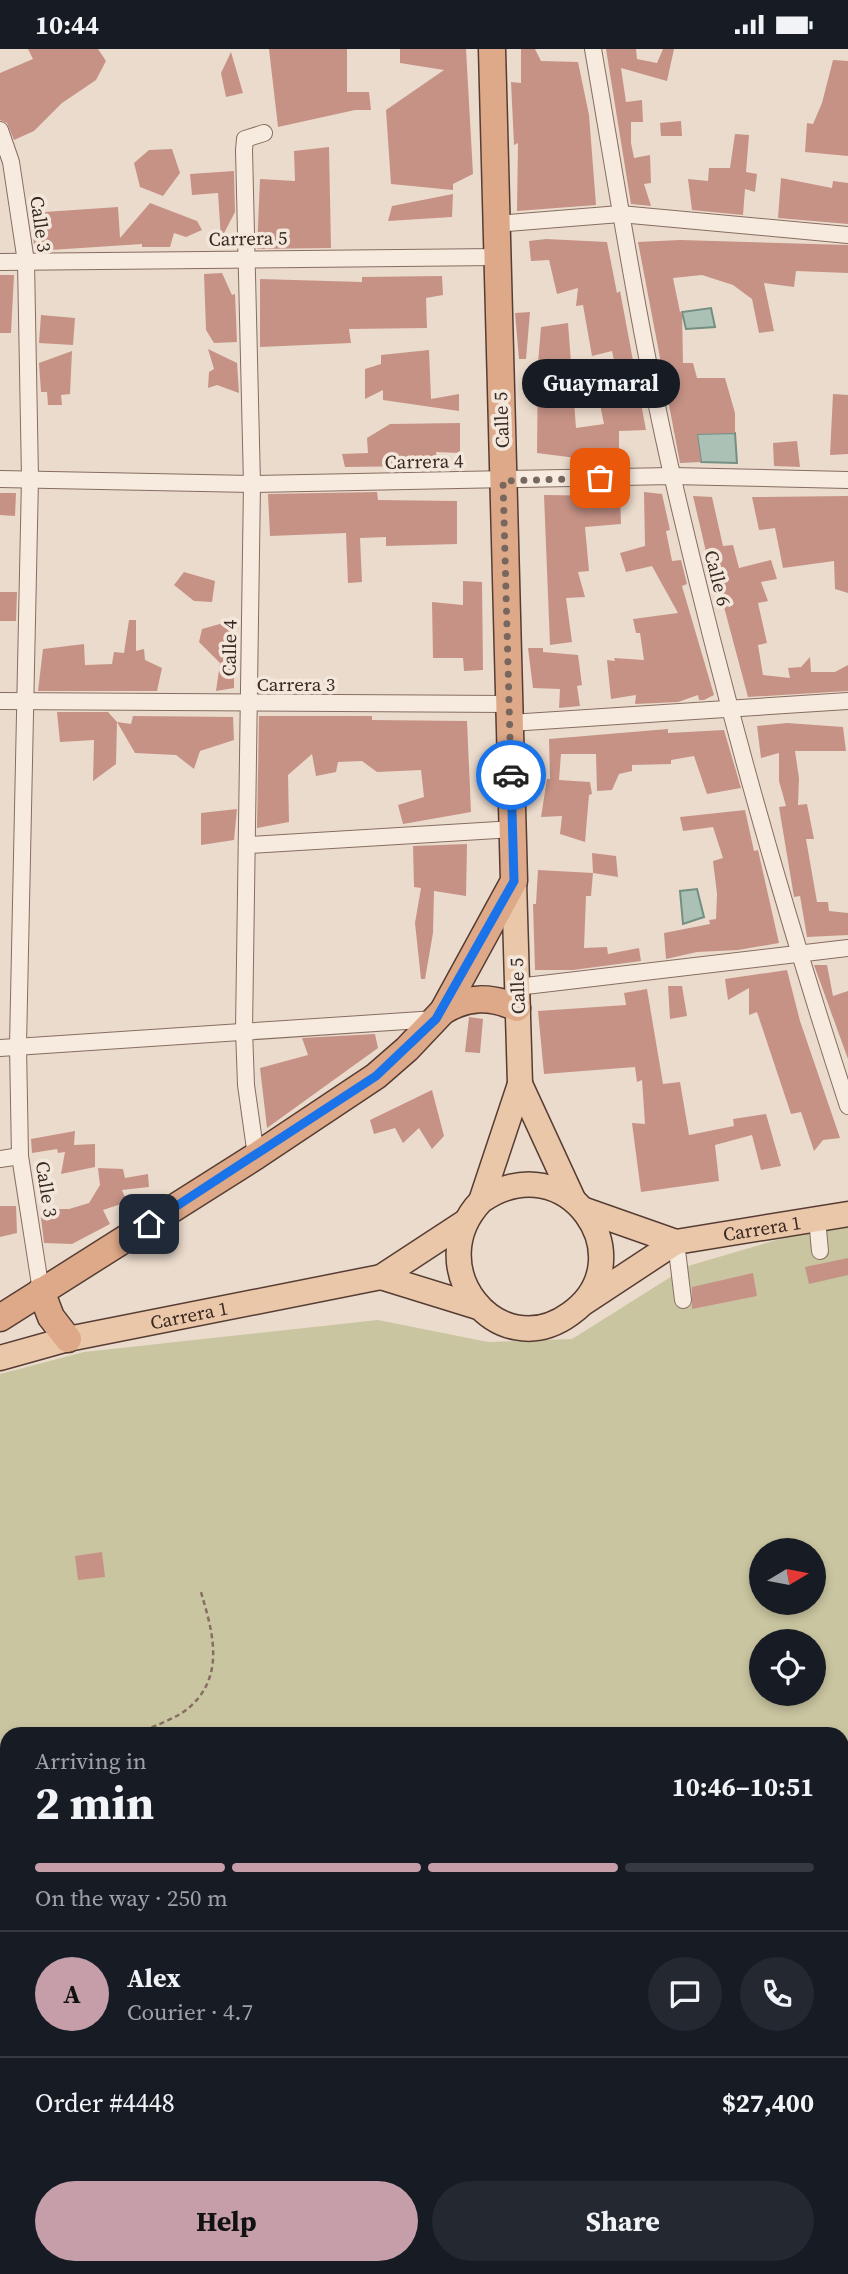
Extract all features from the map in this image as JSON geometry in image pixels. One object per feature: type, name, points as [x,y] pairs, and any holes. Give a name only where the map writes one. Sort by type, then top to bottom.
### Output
[{"type":"highway","name":"Calle 5","points":[[492,49],[514,881]]},
{"type":"highway","points":[[439,1015],[514,881]]},
{"type":"highway","points":[[0,1318],[256,1156],[376,1076],[439,1015],[456,1003],[517,997]]},
{"type":"highway","points":[[41,1291],[51,1317],[68,1339]]},
{"type":"main road","name":"Calle 5","points":[[481,1201],[520,1084],[514,881]]},
{"type":"main road","name":"Calle 5","points":[[520,1084],[579,1205]]},
{"type":"main road","points":[[526,1183],[559,1190],[579,1205],[599,1241],[601,1257],[592,1290],[583,1304],[556,1322],[523,1328],[491,1317],[478,1307],[462,1281],[458,1267],[460,1236],[465,1222],[481,1201],[510,1186],[526,1183]]},
{"type":"main road","name":"Carrera 1","points":[[579,1205],[676,1242]]},
{"type":"main road","name":"Carrera 1","points":[[583,1304],[676,1242],[848,1214]]},
{"type":"main road","name":"Carrera 1","points":[[0,1358],[68,1339],[381,1277],[465,1222]]},
{"type":"main road","name":"Carrera 1","points":[[381,1277],[478,1307]]},
{"type":"street","name":"Calle 6","points":[[593,49],[620,214],[672,476],[729,710],[798,954],[848,1106]]},
{"type":"street","name":"Calle 3","points":[[0,130],[11,162],[26,262],[30,478],[18,1046],[20,1156],[41,1291]]},
{"type":"street","name":"Calle 4","points":[[256,1156],[246,1085],[244,1030],[249,845],[252,484],[245,139],[264,133]]},
{"type":"street","points":[[496,224],[620,214],[848,235]]},
{"type":"street","name":"Carrera 5","points":[[0,262],[497,257]]},
{"type":"street","name":"Carrera 4","points":[[0,478],[252,484],[672,476],[848,480]]},
{"type":"street","name":"Carrera 3","points":[[0,701],[510,713],[729,710],[848,701]]},
{"type":"street","points":[[249,845],[513,829]]},
{"type":"street","points":[[517,997],[848,948]]},
{"type":"street","points":[[0,1048],[439,1015]]},
{"type":"street","points":[[0,1159],[20,1156]]},
{"type":"street","points":[[817,1219],[820,1251]]},
{"type":"street","points":[[676,1242],[683,1300]]},
{"type":"path","points":[[150,1727],[192,1706],[208,1683],[216,1649],[201,1592]]},
{"type":"shaded area","points":[[711,308],[715,327],[686,329],[682,312]]},
{"type":"shaded area","points":[[735,433],[737,463],[701,462],[697,434]]},
{"type":"shaded area","points":[[697,889],[704,917],[683,924],[680,891]]},
{"type":"shaded area","points":[[848,1219],[848,1727],[0,1727],[0,1374],[84,1352],[378,1320],[488,1342],[572,1339],[688,1266]]},
{"type":"building","points":[[28,49],[98,49],[106,61],[96,80],[62,103],[34,131],[14,140],[7,123],[0,120],[0,73],[33,59]]},
{"type":"building","points":[[269,49],[347,49],[347,92],[369,92],[371,110],[355,110],[278,127]]},
{"type":"building","points":[[400,49],[466,49],[473,174],[453,184],[453,190],[391,184],[386,110],[444,70],[400,63]]},
{"type":"building","points":[[521,49],[535,49],[541,61],[578,62],[589,115],[596,205],[517,211],[518,143],[514,145],[511,82],[521,83]]},
{"type":"building","points":[[606,49],[636,49],[637,59],[657,63],[663,49],[674,49],[667,81],[621,68],[626,102],[642,100],[643,122],[631,122],[631,143],[634,158],[650,155],[651,183],[644,184],[651,206],[631,204]]},
{"type":"building","points":[[231,52],[243,93],[226,97],[221,73]]},
{"type":"building","points":[[833,60],[848,61],[848,156],[805,152],[807,123],[813,124],[822,103]]},
{"type":"building","points":[[681,121],[682,136],[661,136],[660,123]]},
{"type":"building","points":[[735,134],[749,135],[746,172],[757,174],[755,192],[745,189],[743,215],[692,210],[688,179],[708,181],[709,168],[730,168]]},
{"type":"building","points":[[329,147],[331,248],[257,249],[260,179],[295,181],[294,151]]},
{"type":"building","points":[[172,149],[180,173],[163,196],[140,187],[134,163],[149,150]]},
{"type":"building","points":[[234,171],[235,212],[221,239],[218,193],[192,195],[190,174]]},
{"type":"building","points":[[781,178],[832,188],[833,181],[848,183],[848,224],[778,218]]},
{"type":"building","points":[[453,194],[452,217],[388,221],[392,206]]},
{"type":"building","points":[[150,203],[197,221],[202,230],[186,237],[174,233],[170,247],[142,247],[142,244],[35,251],[30,213],[118,207],[120,238]]},
{"type":"building","points":[[546,239],[607,242],[617,293],[620,291],[646,430],[619,431],[619,462],[587,467],[584,459],[537,453],[541,327],[568,323],[576,428],[604,424],[597,389],[619,383],[612,351],[592,356],[583,305],[576,306],[578,288],[557,294],[549,260],[531,261],[529,241]]},
{"type":"building","points":[[680,240],[848,245],[848,273],[796,271],[794,287],[764,283],[774,331],[759,333],[752,299],[733,285],[702,275],[673,278],[682,312],[683,363],[693,363],[697,378],[725,378],[735,413],[735,433],[697,434],[701,462],[680,463],[638,242]]},
{"type":"building","points":[[222,273],[232,295],[235,294],[237,342],[214,343],[206,330],[204,274]]},
{"type":"building","points":[[0,275],[14,275],[11,333],[0,333]]},
{"type":"building","points":[[442,276],[443,295],[426,298],[427,328],[349,329],[351,343],[260,347],[260,279],[362,282],[362,277]]},
{"type":"building","points":[[530,312],[526,359],[519,359],[515,313]]},
{"type":"building","points":[[41,315],[75,318],[73,345],[39,343]]},
{"type":"building","points":[[208,349],[237,363],[239,393],[217,385],[208,388],[209,372],[214,369]]},
{"type":"building","points":[[429,350],[431,399],[459,394],[459,411],[383,400],[383,390],[365,399],[365,369],[381,364],[381,355]]},
{"type":"building","points":[[72,351],[70,394],[61,395],[62,405],[48,405],[47,392],[41,392],[39,363]]},
{"type":"building","points":[[833,394],[848,395],[848,454],[830,455]]},
{"type":"building","points":[[460,423],[460,453],[436,452],[438,470],[422,470],[422,466],[345,467],[342,454],[368,453],[367,438],[390,424]]},
{"type":"building","points":[[797,441],[800,467],[774,466],[773,443]]},
{"type":"building","points":[[377,492],[378,500],[457,501],[457,544],[386,546],[386,537],[360,538],[362,582],[348,583],[346,533],[270,536],[268,494]]},
{"type":"building","points":[[644,492],[662,494],[670,530],[666,531],[672,561],[681,560],[687,584],[682,586],[714,695],[704,700],[699,700],[698,695],[678,702],[635,704],[636,695],[611,699],[607,660],[644,660],[640,633],[636,633],[633,619],[678,613],[652,566],[626,572],[620,553],[645,546]]},
{"type":"building","points":[[0,493],[16,493],[15,516],[0,515]]},
{"type":"building","points":[[544,495],[620,496],[621,524],[585,527],[589,571],[578,572],[585,597],[566,598],[572,642],[550,645]]},
{"type":"building","points":[[693,496],[712,497],[723,546],[733,545],[739,568],[771,560],[777,579],[761,582],[768,601],[758,603],[767,643],[758,645],[763,675],[790,678],[788,668],[801,667],[810,657],[811,672],[835,672],[848,665],[848,691],[748,697],[720,592],[714,593],[710,576],[707,577],[702,557],[707,556]]},
{"type":"building","points":[[848,496],[848,593],[835,589],[834,561],[783,568],[775,528],[759,530],[752,497]]},
{"type":"building","points":[[184,572],[215,581],[212,602],[194,601],[174,585]]},
{"type":"building","points":[[463,581],[482,582],[483,670],[464,671],[463,658],[433,658],[432,602],[463,605]]},
{"type":"building","points":[[0,592],[17,592],[16,621],[0,621]]},
{"type":"building","points":[[129,620],[136,620],[136,651],[144,649],[145,660],[162,668],[157,691],[38,691],[43,649],[84,644],[85,665],[112,664],[114,652],[124,653]]},
{"type":"building","points":[[234,620],[234,688],[216,691],[220,663],[199,642],[202,629]]},
{"type":"building","points":[[528,648],[578,655],[582,685],[577,686],[580,706],[559,708],[560,689],[533,688]]},
{"type":"building","points":[[57,712],[108,712],[117,722],[116,764],[93,781],[94,740],[60,742]]},
{"type":"building","points":[[133,716],[233,717],[234,740],[200,751],[194,769],[176,755],[135,753],[117,722],[131,724]]},
{"type":"building","points":[[259,716],[372,716],[372,720],[467,721],[471,812],[403,824],[398,805],[424,797],[421,770],[377,772],[362,761],[338,762],[336,772],[316,776],[312,754],[288,775],[289,822],[257,828]]},
{"type":"building","points":[[787,723],[843,727],[846,751],[795,751],[799,778],[798,805],[807,804],[814,839],[806,839],[817,902],[828,902],[829,911],[848,913],[848,935],[807,937],[800,896],[794,897],[779,807],[786,806],[779,781],[779,753],[761,758],[757,726]]},
{"type":"building","points":[[668,729],[668,733],[724,730],[741,788],[707,794],[694,756],[671,760],[671,764],[632,765],[632,771],[619,774],[612,790],[597,791],[596,754],[561,754],[559,780],[590,782],[592,794],[589,795],[585,842],[560,834],[562,816],[541,817],[547,779],[550,779],[549,739]]},
{"type":"building","points":[[237,809],[234,840],[201,845],[201,813]]},
{"type":"building","points":[[745,810],[754,851],[758,850],[779,943],[738,950],[697,952],[666,959],[664,933],[710,924],[709,920],[716,919],[717,894],[713,861],[723,858],[713,827],[683,831],[680,817]]},
{"type":"building","points":[[467,844],[466,896],[434,891],[433,933],[425,979],[421,979],[415,923],[421,888],[414,887],[413,846]]},
{"type":"building","points":[[592,853],[616,856],[618,877],[593,873]]},
{"type":"building","points":[[538,870],[593,873],[591,896],[586,896],[584,948],[607,947],[608,954],[639,948],[641,961],[573,970],[535,970],[533,904],[536,904]]},
{"type":"building","points":[[814,965],[827,965],[833,996],[848,991],[848,1059]]},
{"type":"building","points":[[787,970],[800,1021],[840,1138],[823,1140],[814,1151],[801,1112],[791,1114],[757,1012],[749,1015],[749,988],[728,1000],[725,979]]},
{"type":"building","points":[[668,986],[682,986],[687,1016],[670,1019]]},
{"type":"building","points":[[647,989],[663,1084],[680,1082],[689,1135],[734,1126],[733,1119],[766,1114],[781,1166],[761,1170],[752,1135],[715,1145],[719,1181],[641,1192],[632,1123],[645,1124],[642,1080],[637,1082],[635,1067],[544,1074],[538,1011],[626,1005],[624,993]]},
{"type":"building","points":[[469,1017],[483,1019],[480,1053],[465,1052]]},
{"type":"building","points":[[375,1034],[378,1048],[267,1128],[260,1068],[308,1055],[302,1038]]},
{"type":"building","points":[[432,1090],[444,1136],[432,1149],[419,1128],[403,1143],[395,1128],[374,1134],[370,1120]]},
{"type":"building","points":[[75,1131],[74,1145],[95,1144],[95,1167],[61,1174],[65,1152],[58,1153],[57,1149],[32,1153],[31,1139]]},
{"type":"building","points":[[98,1168],[123,1169],[125,1178],[148,1174],[149,1187],[122,1190],[127,1202],[103,1210],[110,1224],[72,1244],[44,1243],[40,1209],[69,1209],[89,1203],[100,1185]]},
{"type":"building","points":[[0,1206],[16,1206],[17,1233],[0,1237]]},
{"type":"building","points":[[848,1258],[848,1275],[809,1284],[805,1267]]},
{"type":"building","points":[[753,1273],[757,1296],[692,1309],[692,1287]]},
{"type":"building","points":[[102,1552],[105,1577],[78,1580],[75,1556]]},
{"type":"way so far","points":[[511,775],[503,481],[600,478]]},
{"type":"place","name":"Guaymaral","points":[[600,478]]},
{"type":"route","points":[[149,1224],[376,1076],[407,1049],[443,1011],[514,881],[511,775]]}]
